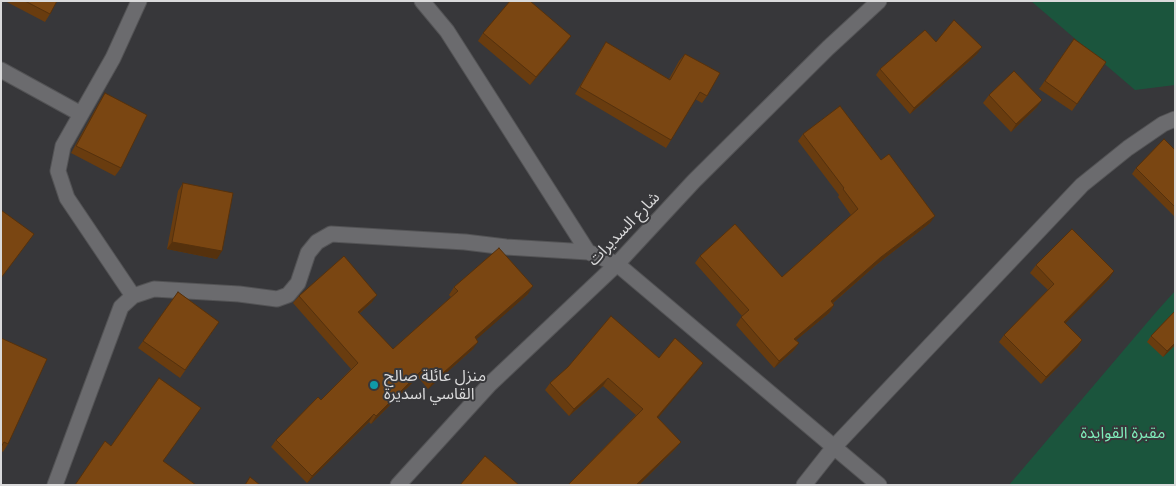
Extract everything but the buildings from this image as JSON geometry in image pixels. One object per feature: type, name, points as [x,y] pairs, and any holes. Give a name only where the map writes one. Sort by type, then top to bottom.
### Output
[{"type":"street","points":[[133,296],[67,198],[58,171],[63,146],[113,58],[139,1]]},
{"type":"street","points":[[422,1],[447,31],[588,252]]},
{"type":"street","name":"شارع السديرات","points":[[398,485],[490,384],[617,264],[694,181],[828,48],[879,1]]},
{"type":"street","points":[[1,70],[80,114]]},
{"type":"street","points":[[804,485],[834,447],[1082,185],[1128,148],[1164,124],[1175,119]]},
{"type":"street","points":[[55,485],[121,307],[133,296],[154,289],[238,294],[276,299],[288,295],[298,283],[308,253],[317,242],[331,234],[588,252],[617,264],[879,485]]},
{"type":"green space","points":[[1031,1],[1175,1],[1175,85],[1135,90]]},
{"type":"green space","name":"مقبرة القوايدة","points":[[1175,291],[1175,485],[1009,485],[1157,311]]},
{"type":"place","name":"منزل عائلة صالح القاسي اسديرة","points":[[374,385]]}]
